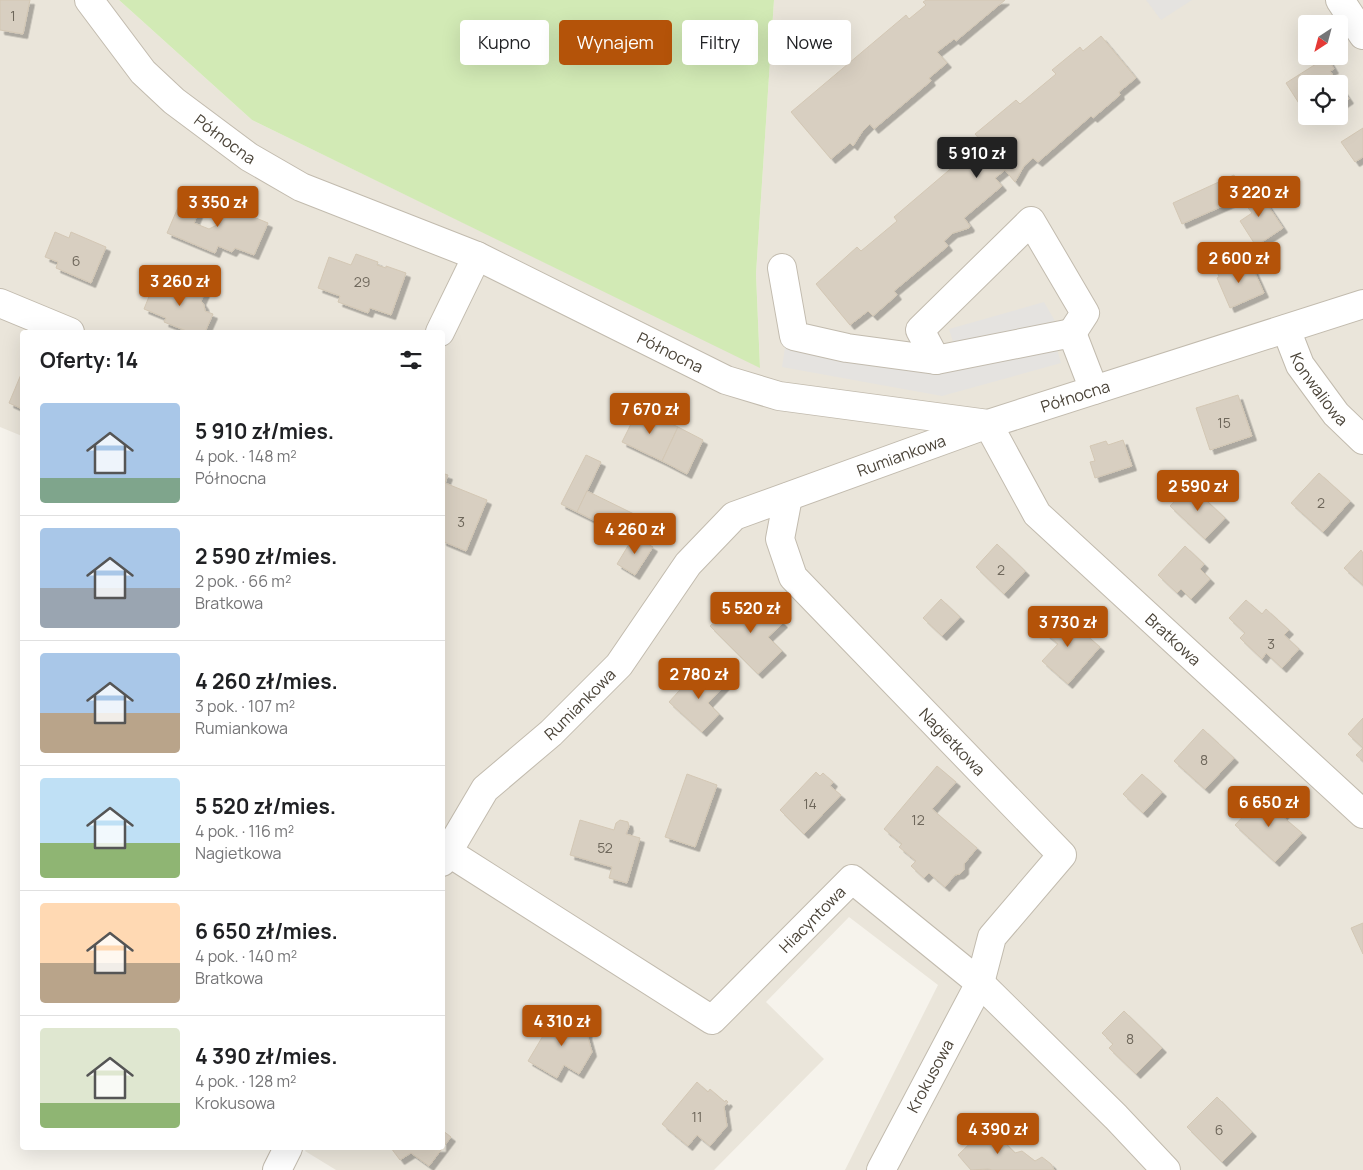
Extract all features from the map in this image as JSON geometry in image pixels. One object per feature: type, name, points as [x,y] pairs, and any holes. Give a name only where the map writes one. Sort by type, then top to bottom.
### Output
[{"type":"street","name":"Północna","points":[[89,0],[144,72],[174,101],[249,157],[302,187],[477,256],[726,380],[779,396],[988,424],[1363,304]]},
{"type":"street","points":[[1340,0],[1363,35]]},
{"type":"street","points":[[782,268],[794,336],[847,348],[936,360],[1072,333],[1085,314],[1031,221],[920,330],[936,360]]},
{"type":"street","points":[[441,330],[477,256]]},
{"type":"street","points":[[0,303],[65,330]]},
{"type":"street","name":"Konwaliowa","points":[[1286,329],[1300,365],[1336,414],[1363,440]]},
{"type":"street","points":[[1072,333],[1094,390]]},
{"type":"street","name":"Rumiankowa","points":[[445,857],[452,823],[486,789],[551,733],[619,665],[688,564],[734,516],[988,424]]},
{"type":"street","name":"Bratkowa","points":[[988,424],[1036,514],[1363,814]]},
{"type":"street","name":"Nagietkowa","points":[[788,497],[780,539],[794,577],[1062,855],[992,937],[980,983]]},
{"type":"street","name":"Hiacyntowa","points":[[445,857],[712,1020],[852,879],[980,983],[1116,1117],[1166,1170]]},
{"type":"street","name":"Krokusowa","points":[[881,1170],[980,983]]},
{"type":"street","points":[[277,1170],[287,1150]]},
{"type":"shaded area","points":[[0,0],[119,0],[252,120],[760,367],[756,274],[770,65],[851,65],[851,20],[773,20],[774,0],[1363,0],[1363,1170],[845,1170],[938,985],[849,917],[766,1002],[824,1059],[714,1170],[336,1170],[305,1151],[445,1150],[445,330],[20,330],[20,435],[0,427]]},
{"type":"shaded area","points":[[1146,0],[1192,0],[1161,20]]},
{"type":"shaded area","points":[[1044,302],[1055,321],[955,348],[949,329]]},
{"type":"shaded area","points":[[786,341],[943,371],[1055,342],[1061,363],[942,396],[782,367]]},
{"type":"green space","points":[[119,0],[774,0],[773,20],[768,20],[768,65],[770,65],[756,274],[760,368],[252,120]]},
{"type":"building","points":[[0,0],[30,0],[23,34],[0,30]]},
{"type":"building","points":[[926,0],[1005,0],[956,41],[954,39],[937,52],[947,63],[929,78],[931,81],[874,129],[870,124],[853,146],[850,143],[831,159],[791,112],[847,65],[851,65],[851,61],[906,15],[909,19],[926,5],[923,2]]},
{"type":"building","points":[[1101,36],[1136,78],[1119,92],[1120,95],[1093,118],[1091,116],[1038,162],[1033,158],[1024,166],[1015,182],[1005,170],[995,178],[1002,186],[964,218],[970,226],[969,228],[953,233],[944,241],[948,246],[894,291],[897,295],[873,316],[868,311],[850,325],[816,284],[857,247],[861,251],[897,221],[894,217],[982,142],[975,134],[1016,100],[1020,104],[1056,74],[1052,70],[1080,47],[1083,51]]},
{"type":"building","points":[[1314,65],[1332,65],[1334,69],[1330,71],[1333,75],[1299,75]]},
{"type":"building","points":[[1298,75],[1298,102],[1286,83]]},
{"type":"building","points":[[1363,128],[1363,157],[1355,162],[1341,142]]},
{"type":"building","points":[[1234,175],[1243,195],[1241,198],[1182,224],[1173,203]]},
{"type":"building","points":[[1255,186],[1283,228],[1256,246],[1240,221],[1252,213],[1240,197]]},
{"type":"building","points":[[183,196],[202,204],[194,223],[209,229],[217,225],[214,217],[220,203],[268,223],[254,255],[235,248],[232,252],[218,246],[215,253],[167,233]]},
{"type":"building","points":[[55,232],[69,238],[71,232],[106,247],[91,283],[56,268],[58,262],[45,257]]},
{"type":"building","points":[[356,254],[378,262],[377,265],[406,273],[391,315],[370,308],[368,313],[338,302],[340,296],[318,288],[329,257],[351,265]]},
{"type":"building","points":[[1231,262],[1235,269],[1250,262],[1264,293],[1230,308],[1217,278],[1219,277],[1216,269]]},
{"type":"building","points":[[181,281],[205,292],[201,301],[205,311],[213,314],[206,330],[184,330],[164,322],[166,318],[144,309],[154,284],[176,293]]},
{"type":"building","points":[[20,377],[20,408],[9,403]]},
{"type":"building","points":[[1238,395],[1252,436],[1210,450],[1196,408]]},
{"type":"building","points":[[639,408],[678,427],[662,461],[622,442]]},
{"type":"building","points":[[678,427],[703,440],[687,474],[662,461]]},
{"type":"building","points":[[1123,440],[1132,466],[1095,478],[1090,462],[1095,461],[1090,446],[1106,441],[1108,445]]},
{"type":"building","points":[[586,455],[601,462],[577,512],[561,504]]},
{"type":"building","points":[[1319,473],[1350,501],[1323,532],[1291,503]]},
{"type":"building","points":[[445,483],[487,500],[466,551],[445,542]]},
{"type":"building","points":[[1190,485],[1225,518],[1205,539],[1170,506]]},
{"type":"building","points":[[587,491],[634,514],[624,535],[577,512]]},
{"type":"building","points":[[634,536],[653,547],[635,575],[617,564]]},
{"type":"building","points":[[997,544],[1025,571],[1004,594],[976,567]]},
{"type":"building","points":[[1185,546],[1204,564],[1200,569],[1210,579],[1191,599],[1181,589],[1177,593],[1158,575]]},
{"type":"building","points":[[1361,550],[1363,553],[1363,585],[1344,568]]},
{"type":"building","points":[[756,596],[783,623],[768,637],[782,651],[758,674],[710,626],[723,614],[730,621]]},
{"type":"building","points":[[941,599],[960,617],[942,636],[923,618]]},
{"type":"building","points":[[1246,600],[1262,614],[1266,609],[1289,630],[1284,635],[1299,649],[1282,668],[1266,653],[1262,659],[1240,638],[1245,633],[1229,618]]},
{"type":"building","points":[[1060,612],[1100,647],[1068,684],[1042,661],[1058,644],[1043,631]]},
{"type":"building","points":[[706,668],[725,685],[708,703],[719,714],[702,732],[669,702],[686,683],[689,686]]},
{"type":"building","points":[[1363,718],[1363,748],[1348,734]]},
{"type":"building","points":[[1203,729],[1234,758],[1205,789],[1174,761]]},
{"type":"building","points":[[1363,748],[1363,761],[1356,755]]},
{"type":"building","points":[[937,766],[956,782],[932,809],[977,848],[964,864],[964,870],[960,874],[955,875],[945,887],[929,873],[924,878],[911,866],[916,861],[899,847],[902,844],[884,829]]},
{"type":"building","points":[[816,772],[820,776],[823,773],[833,782],[830,786],[841,795],[804,834],[780,810]]},
{"type":"building","points":[[687,774],[717,785],[695,847],[665,837]]},
{"type":"building","points":[[1142,774],[1162,792],[1143,813],[1123,794]]},
{"type":"building","points":[[1265,793],[1286,812],[1282,816],[1302,833],[1275,862],[1235,825]]},
{"type":"building","points":[[580,820],[614,830],[616,823],[620,820],[628,822],[629,827],[626,834],[640,838],[627,883],[609,878],[612,867],[570,855]]},
{"type":"building","points":[[1363,923],[1363,954],[1351,928]]},
{"type":"building","points":[[1124,1011],[1162,1048],[1136,1074],[1109,1048],[1113,1044],[1102,1033]]},
{"type":"building","points":[[556,1014],[568,1022],[570,1019],[589,1030],[587,1034],[592,1052],[579,1074],[564,1065],[557,1078],[528,1061]]},
{"type":"building","points":[[697,1082],[708,1092],[710,1089],[725,1102],[726,1100],[728,1102],[724,1107],[727,1126],[710,1146],[697,1135],[688,1146],[662,1124]]},
{"type":"building","points":[[1217,1097],[1252,1132],[1222,1162],[1187,1127]]},
{"type":"building","points":[[988,1126],[1015,1153],[1022,1151],[1035,1161],[1042,1157],[1051,1164],[1054,1170],[971,1170],[958,1155]]},
{"type":"building","points":[[445,1132],[451,1137],[445,1145]]},
{"type":"building","points":[[392,1150],[441,1150],[429,1166],[411,1153],[400,1160]]}]
